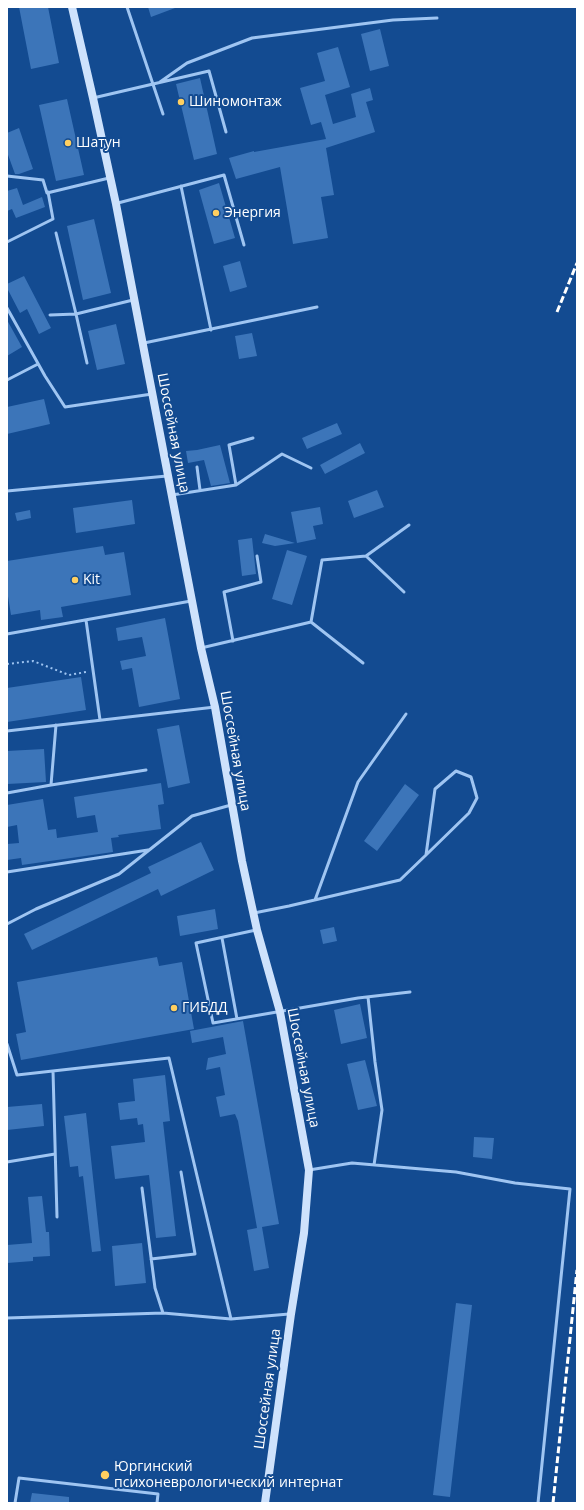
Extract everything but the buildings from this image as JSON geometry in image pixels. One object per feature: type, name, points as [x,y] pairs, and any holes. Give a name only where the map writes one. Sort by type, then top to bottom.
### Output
[{"type":"main road","name":"Шоссейная улица","points":[[72,7],[116,204],[201,648],[215,706],[231,805],[257,930],[280,1012],[309,1170],[304,1233],[291,1314],[265,1503]]},
{"type":"lane","points":[[127,7],[163,114]]},
{"type":"lane","points":[[160,82],[186,63],[252,38],[393,20],[437,18]]},
{"type":"lane","points":[[93,98],[209,71],[226,132]]},
{"type":"lane","points":[[116,204],[224,175],[244,245]]},
{"type":"lane","points":[[7,176],[43,180],[47,193],[48,192],[53,219],[7,242]]},
{"type":"lane","points":[[48,192],[110,178]]},
{"type":"lane","points":[[181,186],[211,330]]},
{"type":"lane","points":[[56,233],[87,363]]},
{"type":"lane","points":[[50,315],[76,314],[134,300]]},
{"type":"lane","points":[[142,343],[317,307]]},
{"type":"lane","points":[[7,308],[38,364],[65,407],[152,394]]},
{"type":"lane","points":[[7,380],[38,364]]},
{"type":"lane","points":[[236,485],[229,445],[253,438]]},
{"type":"lane","points":[[172,494],[236,485],[282,454],[311,468]]},
{"type":"lane","points":[[197,467],[200,490]]},
{"type":"lane","points":[[7,491],[169,476]]},
{"type":"lane","points":[[311,622],[322,560],[366,556],[409,525]]},
{"type":"lane","points":[[233,641],[224,592],[261,582],[257,556]]},
{"type":"lane","points":[[366,556],[404,592]]},
{"type":"lane","points":[[7,634],[192,600]]},
{"type":"lane","points":[[86,620],[100,720]]},
{"type":"lane","points":[[201,648],[311,622]]},
{"type":"lane","points":[[311,622],[363,663]]},
{"type":"lane","points":[[7,731],[215,706]]},
{"type":"lane","points":[[315,900],[358,782],[406,714]]},
{"type":"lane","points":[[51,785],[56,725]]},
{"type":"lane","points":[[7,793],[146,770]]},
{"type":"lane","points":[[254,913],[400,880],[426,855],[468,813],[477,798],[471,777],[456,771],[435,789],[426,855]]},
{"type":"lane","points":[[7,924],[36,909],[119,874],[192,816],[231,805]]},
{"type":"lane","points":[[7,872],[150,849]]},
{"type":"lane","points":[[257,930],[196,943],[213,1023],[368,997],[410,992]]},
{"type":"lane","points":[[222,938],[237,1019]]},
{"type":"lane","points":[[368,997],[382,1110],[374,1165]]},
{"type":"lane","points":[[7,1044],[17,1075],[169,1058],[231,1319]]},
{"type":"lane","points":[[53,1071],[57,1217]]},
{"type":"lane","points":[[7,1162],[55,1154]]},
{"type":"lane","points":[[309,1170],[352,1163],[456,1172],[515,1183],[570,1189],[538,1503]]},
{"type":"lane","points":[[151,1259],[195,1254],[180,1172]]},
{"type":"lane","points":[[142,1188],[154,1288],[163,1313]]},
{"type":"lane","points":[[7,1318],[163,1313],[231,1319],[291,1314]]},
{"type":"lane","points":[[15,1503],[19,1478],[158,1494],[157,1503]]},
{"type":"path","points":[[7,664],[33,661],[69,675],[93,671]]},
{"type":"railway","points":[[557,312],[577,263]]},
{"type":"railway","points":[[553,1503],[577,1270]]},
{"type":"place","name":"Шиномонтаж","points":[[181,102]]},
{"type":"place","name":"Шатун","points":[[68,143]]},
{"type":"place","name":"Энергия","points":[[216,213]]},
{"type":"place","name":"Kit","points":[[75,580]]},
{"type":"place","name":"ГИБДД","points":[[174,1008]]},
{"type":"place","name":"Юргинский психоневрологический интернат","points":[[105,1475]]}]
